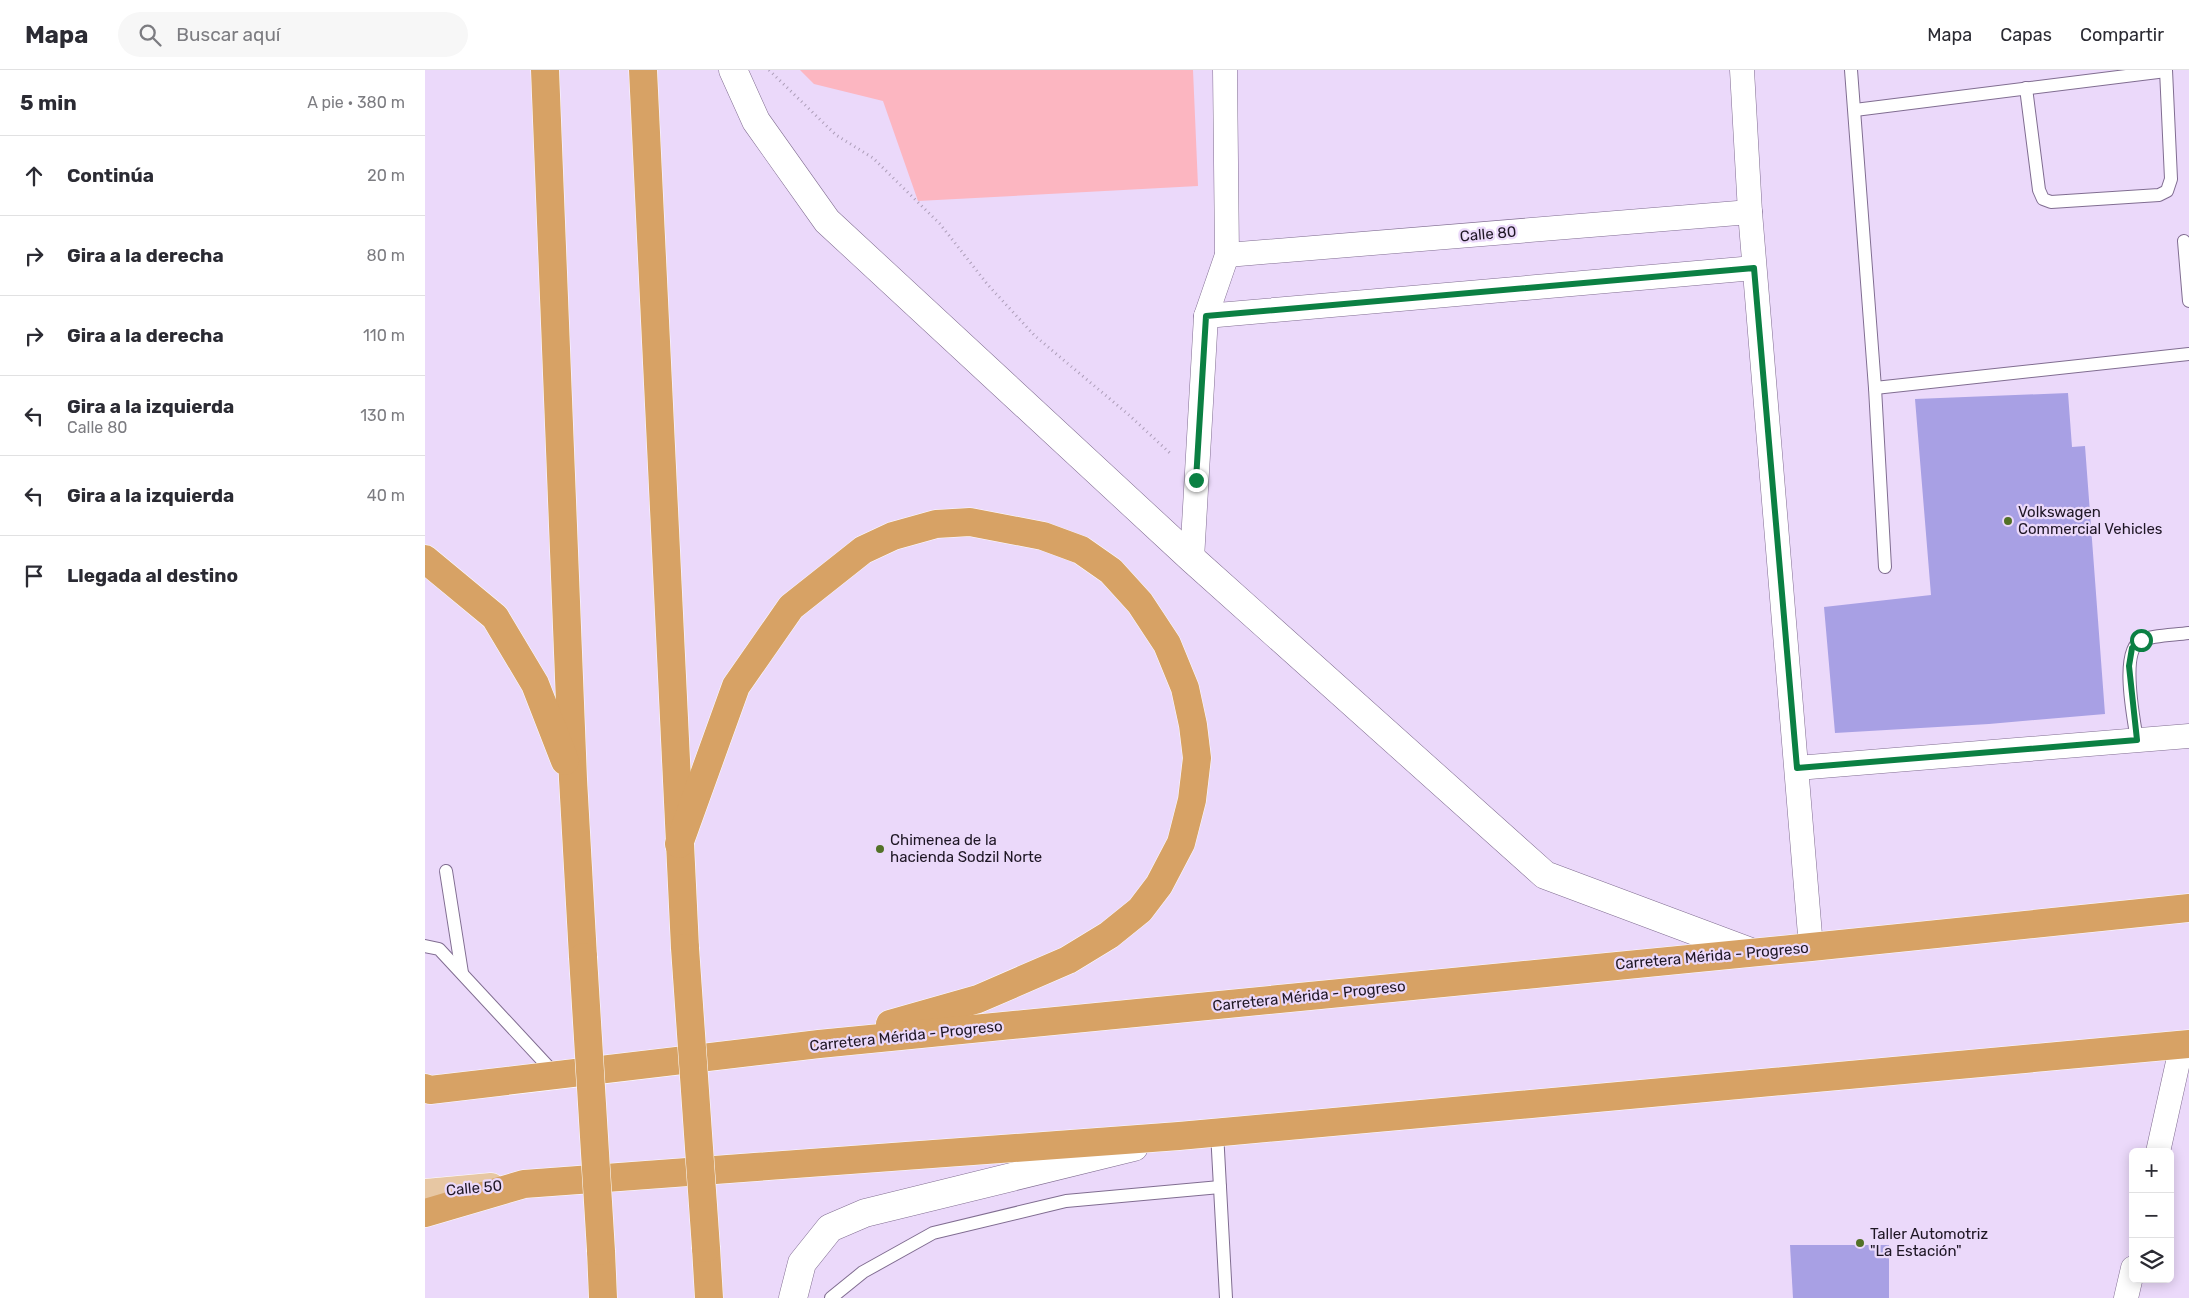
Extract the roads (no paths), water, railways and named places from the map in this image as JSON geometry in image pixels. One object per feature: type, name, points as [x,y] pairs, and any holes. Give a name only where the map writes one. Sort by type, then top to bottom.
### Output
[{"type":"highway","points":[[545,70],[573,779],[603,1298]]},
{"type":"highway","points":[[643,70],[679,844],[709,1298]]},
{"type":"highway","points":[[679,844],[737,686],[791,607],[863,550],[893,536],[936,524],[970,522],[1004,527],[1043,536],[1081,550],[1111,571],[1140,603],[1167,644],[1185,688],[1193,725],[1197,758],[1193,800],[1181,843],[1159,886],[1139,910],[1109,936],[1068,960],[978,999],[819,1044]]},
{"type":"highway","points":[[425,559],[495,617],[535,684],[573,779]]},
{"type":"highway","name":"Carretera Mérida - Progreso","points":[[427,1089],[819,1044],[2189,908]]},
{"type":"highway","points":[[425,1213],[524,1184],[1179,1136],[2185,1044]]},
{"type":"main road","points":[[733,70],[756,120],[827,221],[1192,559],[1545,876],[1751,952]]},
{"type":"main road","points":[[793,1298],[802,1263],[829,1228],[865,1213],[1179,1136]]},
{"type":"main road","name":"Calle 50","points":[[425,1193],[524,1184]]},
{"type":"street","points":[[1192,559],[1206,316],[1227,256],[1225,70]]},
{"type":"street","points":[[1742,70],[1754,268],[1811,947]]},
{"type":"street","name":"Calle 80","points":[[1227,256],[1750,212]]},
{"type":"street","points":[[1206,316],[1754,268]]},
{"type":"street","points":[[1797,768],[2189,736]]},
{"type":"street","points":[[2159,1148],[2185,1044]]},
{"type":"street","points":[[2126,1298],[2130,1283]]},
{"type":"lane","points":[[1851,70],[1875,388],[1885,566]]},
{"type":"lane","points":[[1855,110],[2026,88],[2166,70],[2171,179],[2167,191],[2159,195],[2051,202],[2043,199],[2039,190],[2026,88]]},
{"type":"lane","points":[[2184,241],[2189,301]]},
{"type":"lane","points":[[1875,388],[2189,354]]},
{"type":"lane","points":[[2137,740],[2129,666],[2132,648],[2141,640],[2189,633]]},
{"type":"lane","points":[[446,871],[462,973]]},
{"type":"lane","points":[[425,946],[439,949],[556,1075]]},
{"type":"lane","points":[[1217,1132],[1226,1298]]},
{"type":"lane","points":[[831,1298],[863,1272],[933,1233],[1066,1201],[1220,1187]]},
{"type":"place","name":"Volkswagen Commercial Vehicles","points":[[2008,521]]},
{"type":"place","name":"Chimenea de la hacienda Sodzil Norte","points":[[880,849]]},
{"type":"place","name":"Taller Automotriz \"La Estación\"","points":[[1860,1243]]}]
